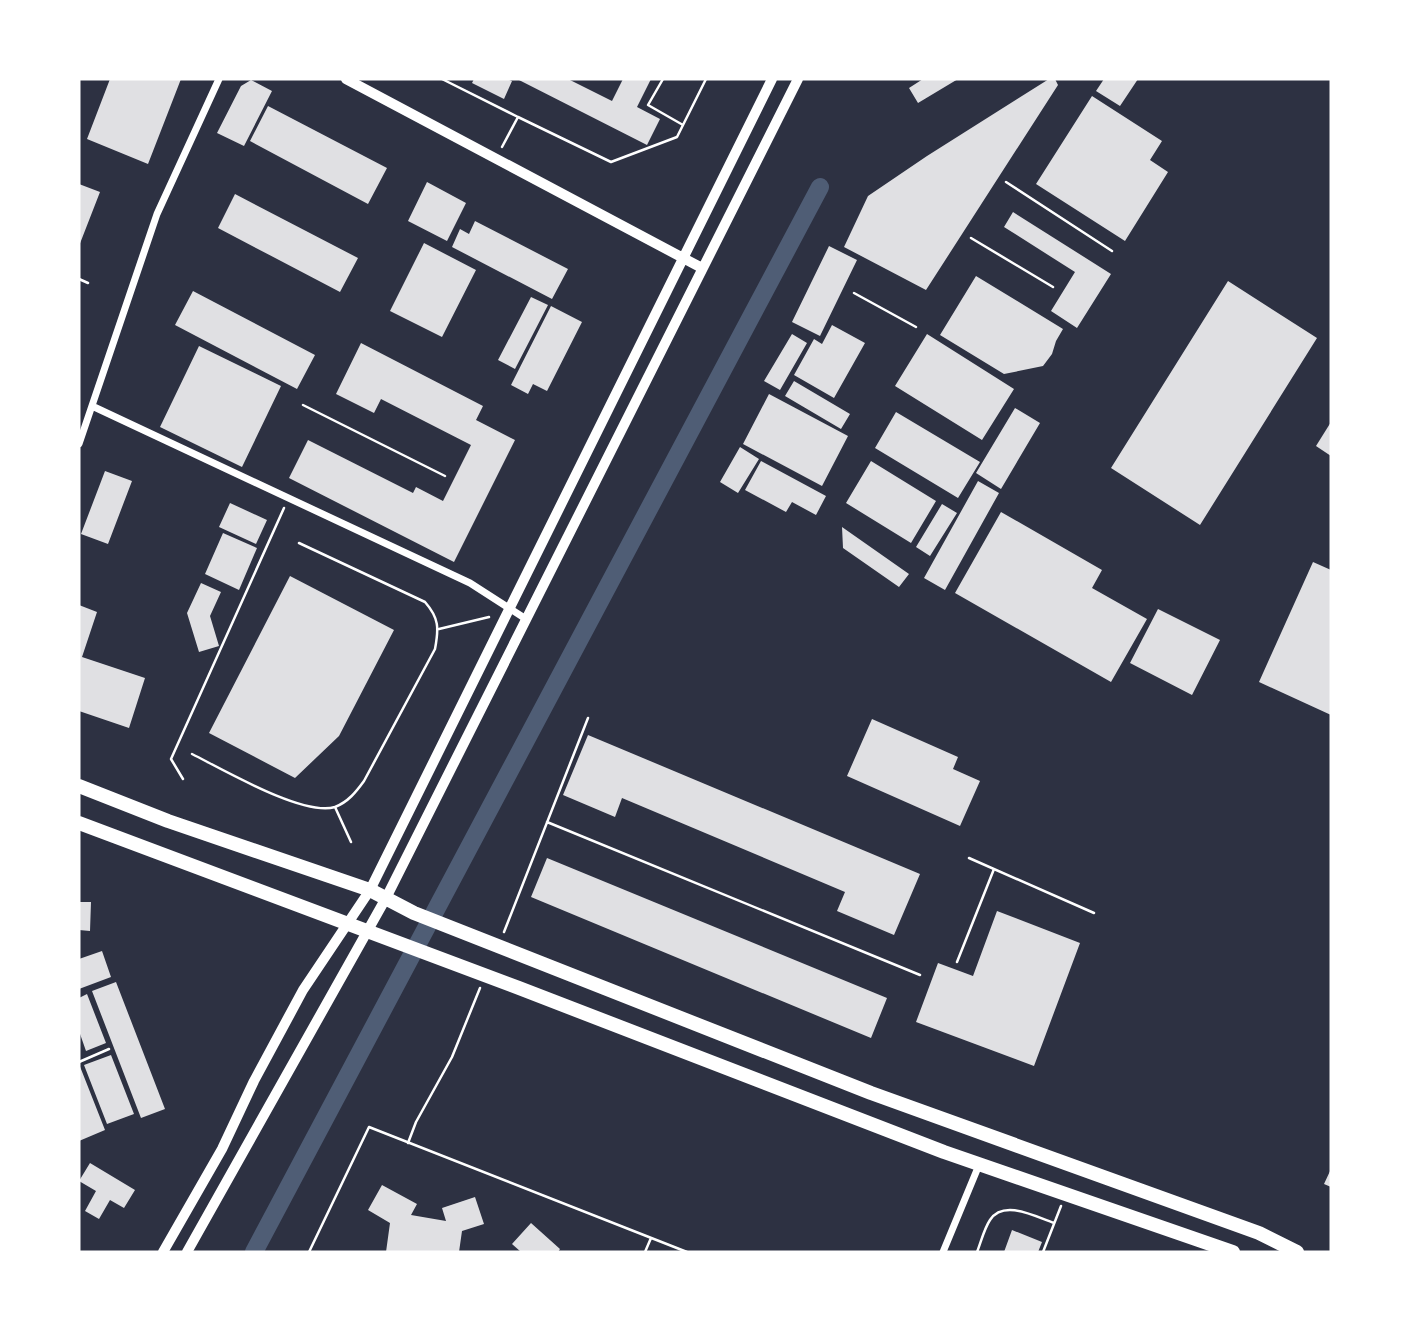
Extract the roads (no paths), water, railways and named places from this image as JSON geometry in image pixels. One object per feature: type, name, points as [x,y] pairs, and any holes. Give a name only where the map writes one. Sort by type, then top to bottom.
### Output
[{"type":"main road","points":[[79,786],[168,821],[370,890],[414,913],[871,1093],[1259,1233],[1297,1252]]},
{"type":"main road","points":[[79,823],[485,975],[979,1165],[1233,1252]]},
{"type":"street","points":[[79,444],[158,214],[219,79]]},
{"type":"street","points":[[346,79],[702,268]]},
{"type":"street","points":[[163,1252],[222,1149],[303,990],[370,890],[772,79]]},
{"type":"street","points":[[187,1252],[386,898],[797,79]]},
{"type":"street","points":[[92,406],[470,583],[526,619]]},
{"type":"street","points":[[943,1252],[979,1165]]},
{"type":"waterway","points":[[254,1252],[820,187]]}]
